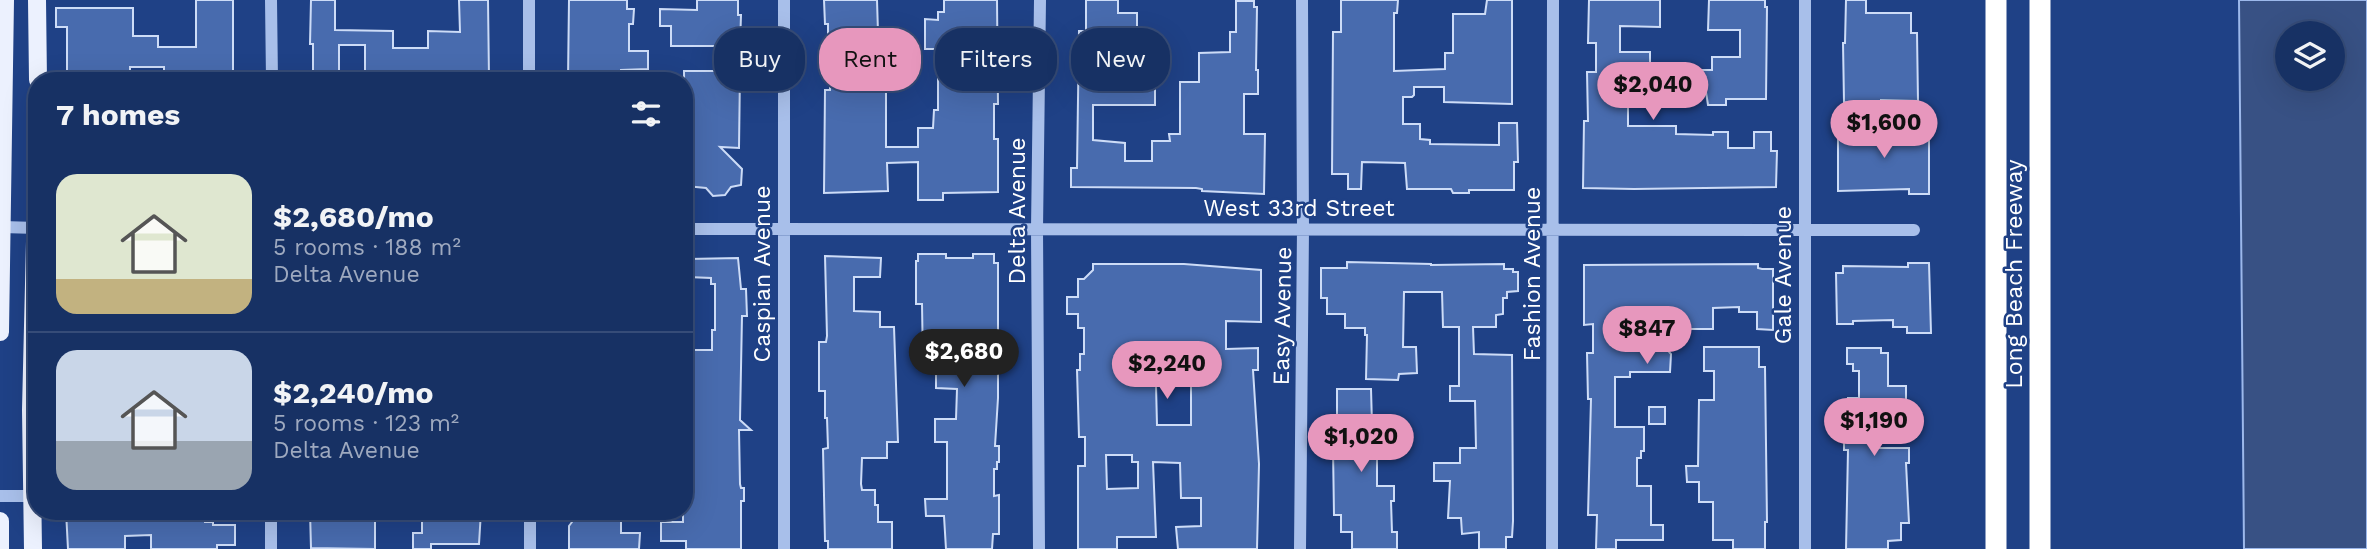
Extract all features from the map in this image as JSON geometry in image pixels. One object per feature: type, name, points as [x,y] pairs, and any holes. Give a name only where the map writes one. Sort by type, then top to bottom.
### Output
[{"type":"highway","name":"Long Beach Freeway","points":[[1996,0],[1996,549]]},
{"type":"highway","name":"Long Beach Freeway","points":[[2040,0],[2040,549]]},
{"type":"main road","points":[[0,332],[5,0]]},
{"type":"main road","points":[[37,0],[38,72]]},
{"type":"main road","points":[[33,520],[33,549]]},
{"type":"main road","points":[[0,521],[1,549]]},
{"type":"street","points":[[271,0],[272,72]]},
{"type":"street","points":[[528,0],[529,72]]},
{"type":"street","name":"Caspian Avenue","points":[[784,0],[784,549]]},
{"type":"street","name":"Delta Avenue","points":[[1039,549],[1037,229],[1040,0]]},
{"type":"street","name":"Easy Avenue","points":[[1300,549],[1302,0]]},
{"type":"street","name":"Fashion Avenue","points":[[1552,549],[1553,0]]},
{"type":"street","name":"Gale Avenue","points":[[1805,0],[1805,549]]},
{"type":"street","points":[[2,228],[28,228]]},
{"type":"street","name":"West 33rd Street","points":[[693,229],[1914,230]]},
{"type":"street","points":[[0,496],[28,496]]},
{"type":"street","points":[[271,520],[271,549]]},
{"type":"street","points":[[530,520],[530,549]]},
{"type":"water","points":[[2239,0],[2367,0],[2367,549],[2244,549]]},
{"type":"building","points":[[196,0],[233,0],[233,72],[164,72],[164,67],[130,67],[130,72],[67,72],[67,27],[56,27],[56,8],[133,8],[133,36],[158,36],[158,47],[196,47]]},
{"type":"building","points":[[311,0],[335,0],[335,30],[393,31],[393,48],[428,48],[428,31],[460,32],[459,0],[488,0],[489,72],[365,72],[365,45],[339,45],[339,72],[313,72],[313,44],[310,44]]},
{"type":"building","points":[[569,0],[627,0],[627,9],[634,9],[633,24],[629,24],[629,51],[648,51],[648,69],[568,72]]},
{"type":"building","points":[[697,0],[738,0],[741,28],[714,28],[714,46],[671,46],[671,26],[660,26],[660,9],[697,10]]},
{"type":"building","points":[[824,0],[877,0],[878,28],[828,28],[828,24],[825,24]]},
{"type":"building","points":[[944,0],[997,0],[997,28],[935,28],[935,49],[925,49],[925,19],[938,20],[938,12],[944,12]]},
{"type":"building","points":[[1086,0],[1118,0],[1118,13],[1137,13],[1137,28],[1086,28]]},
{"type":"building","points":[[1341,0],[1398,0],[1397,13],[1394,13],[1394,71],[1445,69],[1445,53],[1453,53],[1453,14],[1485,14],[1487,0],[1512,0],[1512,104],[1444,102],[1444,87],[1414,87],[1412,97],[1403,97],[1403,124],[1420,124],[1420,139],[1430,140],[1430,144],[1499,145],[1499,123],[1517,123],[1518,162],[1514,162],[1514,190],[1469,190],[1469,193],[1453,193],[1451,189],[1407,189],[1405,163],[1362,162],[1361,189],[1348,189],[1348,174],[1332,174],[1333,32],[1341,32]]},
{"type":"building","points":[[1589,0],[1660,0],[1660,27],[1620,26],[1620,52],[1650,52],[1650,68],[1645,68],[1646,80],[1643,80],[1643,100],[1628,100],[1628,126],[1676,126],[1676,134],[1713,135],[1713,132],[1728,132],[1728,148],[1754,148],[1754,132],[1771,132],[1771,151],[1777,151],[1776,187],[1583,188],[1584,121],[1588,121],[1587,72],[1596,72],[1596,43],[1588,43]]},
{"type":"building","points":[[1709,0],[1765,0],[1766,99],[1726,99],[1726,105],[1708,105],[1706,92],[1687,93],[1687,70],[1712,70],[1712,57],[1740,57],[1740,30],[1708,30]]},
{"type":"building","points":[[1846,0],[1866,0],[1866,13],[1911,13],[1911,33],[1917,33],[1918,101],[1881,100],[1881,105],[1844,102],[1843,43]]},
{"type":"building","points":[[1236,1],[1254,1],[1254,7],[1257,7],[1258,94],[1244,94],[1244,134],[1265,134],[1264,194],[1202,191],[1196,188],[1071,187],[1071,168],[1077,168],[1078,91],[1155,91],[1155,105],[1093,105],[1093,140],[1125,143],[1125,161],[1152,161],[1152,141],[1170,141],[1169,134],[1180,134],[1180,82],[1199,82],[1199,53],[1230,52],[1230,32],[1236,32]]},
{"type":"building","points":[[684,71],[714,71],[714,91],[740,91],[739,148],[720,147],[742,169],[741,185],[731,187],[725,195],[713,196],[706,188],[693,187],[693,72]]},
{"type":"building","points":[[825,91],[886,91],[886,147],[918,147],[918,128],[933,128],[934,110],[938,110],[938,91],[998,91],[998,104],[994,104],[994,139],[998,139],[998,192],[943,193],[943,200],[918,200],[918,162],[887,163],[888,191],[824,193]]},
{"type":"building","points":[[1870,126],[1929,129],[1929,194],[1909,194],[1909,189],[1838,191],[1838,132],[1870,132]]},
{"type":"building","points":[[918,254],[973,258],[973,254],[994,254],[994,263],[998,263],[998,398],[995,446],[999,446],[999,462],[997,469],[994,469],[994,496],[999,495],[999,534],[993,534],[992,549],[946,549],[944,516],[926,516],[925,499],[947,499],[947,442],[935,442],[935,419],[956,419],[957,389],[936,388],[936,365],[923,365],[922,304],[916,304]]},
{"type":"building","points":[[825,256],[881,258],[880,277],[854,277],[854,311],[880,312],[880,327],[894,327],[898,442],[887,442],[887,458],[862,458],[861,484],[862,490],[875,490],[878,522],[892,522],[892,549],[828,549],[828,541],[825,541],[823,449],[828,448],[825,391],[819,391],[819,342],[826,342],[827,336]]},
{"type":"building","points":[[738,258],[741,289],[746,289],[747,316],[742,316],[740,420],[751,430],[739,430],[740,484],[741,488],[744,488],[744,501],[741,501],[741,549],[686,549],[686,541],[661,541],[661,522],[693,520],[693,350],[712,350],[712,330],[715,330],[715,284],[711,284],[711,278],[693,277],[693,259]]},
{"type":"building","points":[[1347,262],[1504,264],[1504,269],[1518,272],[1518,291],[1507,292],[1507,298],[1503,298],[1503,314],[1496,315],[1496,327],[1473,327],[1474,354],[1512,355],[1513,521],[1512,537],[1506,537],[1506,549],[1479,549],[1479,532],[1462,534],[1461,518],[1448,518],[1450,481],[1434,481],[1434,463],[1460,463],[1460,448],[1476,448],[1475,401],[1450,401],[1450,386],[1459,386],[1459,327],[1443,327],[1442,292],[1404,292],[1403,347],[1416,347],[1417,373],[1399,374],[1398,380],[1366,379],[1365,328],[1345,328],[1345,314],[1327,314],[1327,298],[1321,298],[1321,268],[1347,268]]},
{"type":"building","points":[[1908,263],[1929,263],[1931,333],[1907,333],[1907,327],[1893,327],[1893,320],[1837,324],[1836,273],[1843,273],[1843,266],[1908,267]]},
{"type":"building","points":[[1093,264],[1184,264],[1261,270],[1261,322],[1226,321],[1226,349],[1258,348],[1258,370],[1253,370],[1259,464],[1257,549],[1178,549],[1176,527],[1201,526],[1201,498],[1181,498],[1180,463],[1153,462],[1156,537],[1117,537],[1117,549],[1078,549],[1078,466],[1085,466],[1085,437],[1079,437],[1077,370],[1080,370],[1080,354],[1084,354],[1084,328],[1078,328],[1078,314],[1067,314],[1067,297],[1078,297],[1078,279],[1084,279],[1093,270]],"holes":[[[1191,383],[1191,425],[1157,425],[1156,385]],[[1106,455],[1132,455],[1132,462],[1138,462],[1138,488],[1107,489]]]},
{"type":"building","points":[[1758,264],[1758,268],[1773,269],[1773,330],[1757,329],[1757,312],[1739,312],[1739,307],[1713,308],[1713,329],[1649,329],[1671,354],[1670,372],[1630,372],[1630,377],[1615,377],[1615,427],[1644,427],[1644,451],[1641,451],[1641,458],[1637,458],[1637,486],[1651,486],[1651,525],[1663,525],[1663,540],[1616,540],[1616,549],[1596,549],[1597,515],[1588,515],[1591,399],[1588,399],[1587,353],[1593,353],[1593,324],[1584,325],[1584,265]]},
{"type":"building","points":[[1704,347],[1759,347],[1759,367],[1765,367],[1765,549],[1733,549],[1733,540],[1713,540],[1713,502],[1699,502],[1699,482],[1687,482],[1686,466],[1698,466],[1699,400],[1714,400],[1714,371],[1704,371]]},
{"type":"building","points":[[1847,348],[1881,348],[1881,353],[1888,353],[1888,386],[1906,386],[1906,401],[1894,401],[1894,421],[1876,421],[1876,448],[1909,448],[1909,463],[1906,463],[1909,523],[1901,523],[1901,540],[1888,541],[1888,549],[1846,549],[1848,450],[1844,450],[1844,434],[1848,434],[1848,398],[1859,398],[1859,371],[1853,371],[1853,364],[1847,364]]},
{"type":"building","points":[[1337,389],[1371,389],[1372,424],[1390,424],[1389,444],[1377,445],[1377,486],[1394,486],[1394,501],[1391,501],[1392,532],[1397,532],[1397,549],[1352,549],[1352,532],[1341,532],[1341,515],[1334,515],[1333,449],[1336,449],[1337,444]]},
{"type":"building","points":[[1649,407],[1665,407],[1665,424],[1649,424]]},
{"type":"building","points":[[66,520],[205,520],[213,522],[213,525],[235,525],[235,545],[217,545],[217,549],[151,549],[151,535],[125,536],[125,549],[68,549]]},
{"type":"building","points":[[310,520],[375,520],[375,549],[311,548]]},
{"type":"building","points":[[422,520],[480,520],[479,544],[431,544],[431,549],[413,549],[413,533],[422,533]]},
{"type":"building","points":[[621,520],[621,533],[640,533],[639,549],[569,549],[569,526],[572,522]]}]
